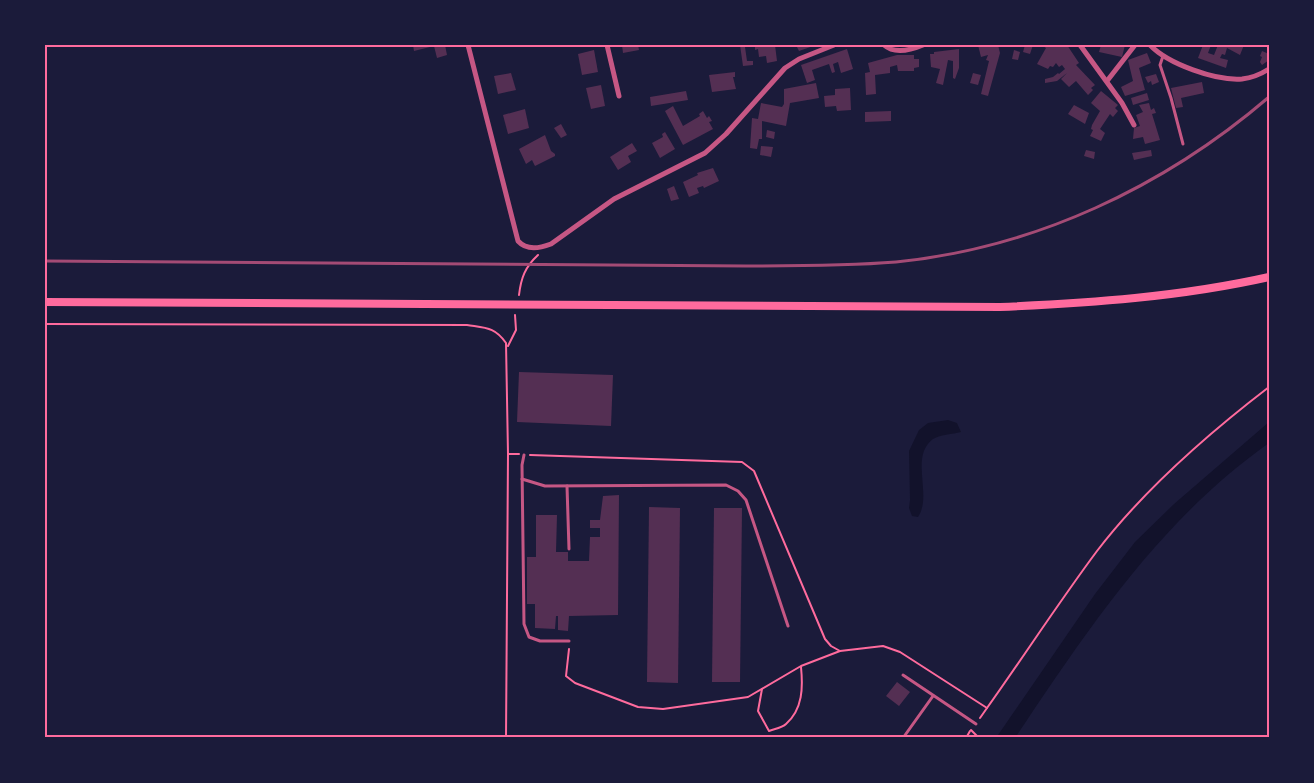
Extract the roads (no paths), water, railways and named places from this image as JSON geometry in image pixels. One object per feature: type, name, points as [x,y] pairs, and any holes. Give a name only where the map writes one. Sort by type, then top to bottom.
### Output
[{"type":"main road","points":[[45,302],[1000,307],[1103,302],[1151,297],[1269,277]]},
{"type":"street","points":[[468,45],[518,241],[525,247],[534,248],[551,244],[614,199],[705,153],[731,129],[785,68],[799,59],[834,45]]},
{"type":"street","points":[[607,45],[619,96]]},
{"type":"street","points":[[884,45],[894,50],[912,49],[923,45]]},
{"type":"street","points":[[1080,45],[1107,81],[1134,125]]},
{"type":"street","points":[[1107,81],[1135,45]]},
{"type":"street","points":[[1150,45],[1163,56],[1214,76],[1244,79],[1269,69]]},
{"type":"lane","points":[[1163,56],[1160,65],[1183,144]]},
{"type":"lane","points":[[524,454],[522,479],[524,624],[529,637],[540,641],[569,641]]},
{"type":"lane","points":[[522,479],[545,486],[726,485],[738,491],[746,500],[788,627]]},
{"type":"lane","points":[[567,486],[569,549]]},
{"type":"lane","points":[[903,675],[976,724]]},
{"type":"lane","points":[[903,738],[933,696]]},
{"type":"railway","points":[[45,261],[746,266],[896,262],[948,255],[998,243],[1095,208],[1186,159],[1269,97]]}]
